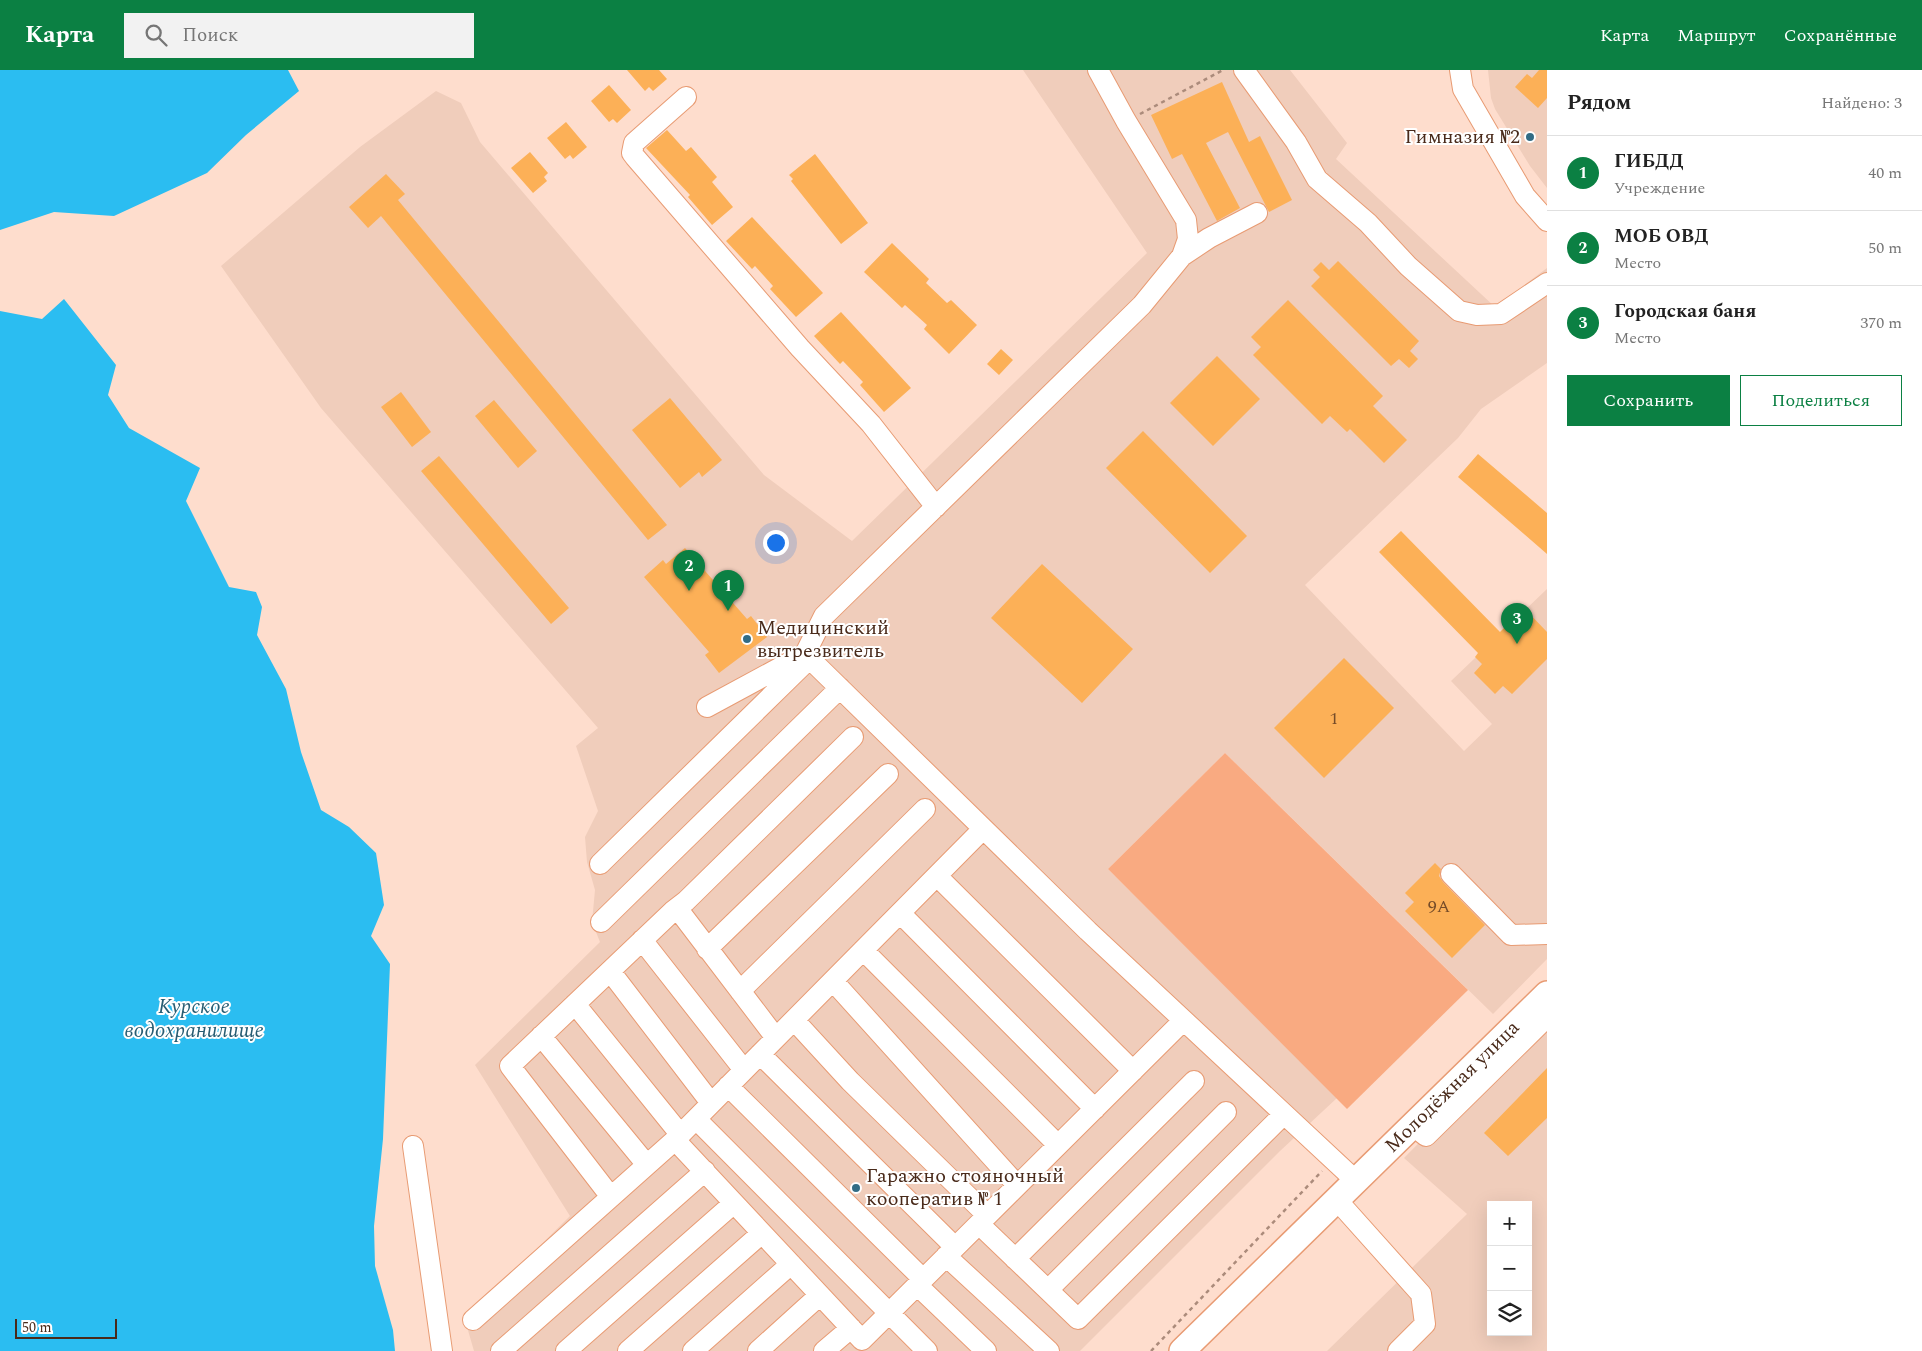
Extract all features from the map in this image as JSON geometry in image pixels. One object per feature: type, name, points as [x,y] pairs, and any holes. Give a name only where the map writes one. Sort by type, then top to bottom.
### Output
[{"type":"main road","name":"Молодёжная улица","points":[[1182,1351],[1547,994]]},
{"type":"street","points":[[1098,70],[1126,122],[1186,220],[1188,239],[1182,256]]},
{"type":"street","points":[[1244,70],[1296,142],[1316,179],[1368,223],[1408,266],[1459,311],[1477,315],[1500,314],[1547,283]]},
{"type":"street","points":[[1460,70],[1463,89],[1526,196],[1547,221]]},
{"type":"street","points":[[686,97],[634,143],[632,153],[800,348],[871,424],[936,507]]},
{"type":"street","points":[[600,864],[808,656],[824,616],[1142,305],[1182,256],[1209,238],[1257,213]]},
{"type":"street","points":[[808,656],[1183,1021],[1355,1180]]},
{"type":"street","points":[[707,707],[808,656]]},
{"type":"street","points":[[601,922],[840,688]]},
{"type":"street","points":[[611,1196],[510,1066],[677,908],[853,737]]},
{"type":"street","points":[[707,949],[888,774]]},
{"type":"street","points":[[740,991],[925,808]]},
{"type":"street","points":[[473,1320],[678,1137],[984,829]]},
{"type":"street","points":[[1451,874],[1510,935],[1547,934]]},
{"type":"street","points":[[937,876],[1133,1070]]},
{"type":"street","points":[[677,908],[776,1038]]},
{"type":"street","points":[[900,913],[1095,1109]]},
{"type":"street","points":[[642,940],[744,1070]]},
{"type":"street","points":[[863,950],[1058,1145]]},
{"type":"street","points":[[610,971],[711,1103]]},
{"type":"street","points":[[833,981],[1017,1185]]},
{"type":"street","points":[[575,1004],[705,1172],[861,1340]]},
{"type":"street","points":[[1412,1125],[1426,1136],[1547,1017]]},
{"type":"street","points":[[794,1020],[983,1220],[1015,1259],[1078,1319],[1283,1115]]},
{"type":"street","points":[[824,1351],[861,1340],[1183,1021]]},
{"type":"street","points":[[541,1036],[647,1165]]},
{"type":"street","points":[[760,1054],[951,1252],[1050,1351]]},
{"type":"street","points":[[1015,1259],[1194,1081]]},
{"type":"street","points":[[728,1086],[986,1351]]},
{"type":"street","points":[[1048,1290],[1226,1112]]},
{"type":"street","points":[[696,1119],[926,1351]]},
{"type":"street","points":[[413,1146],[442,1351]]},
{"type":"street","points":[[501,1351],[705,1172]]},
{"type":"street","points":[[1336,1199],[1421,1294],[1425,1324],[1398,1351]]},
{"type":"street","points":[[566,1351],[734,1202]]},
{"type":"street","points":[[628,1351],[762,1232]]},
{"type":"street","points":[[693,1351],[791,1264]]},
{"type":"street","points":[[758,1351],[820,1295]]},
{"type":"path","points":[[1126,122],[1222,70]]},
{"type":"path","points":[[1151,1351],[1332,1159]]},
{"type":"shaded area","points":[[1023,70],[1290,70],[1347,143],[1336,159],[1495,307],[1547,268],[1547,363],[1481,409],[1458,438],[1305,585],[1464,751],[1492,724],[1451,681],[1547,589],[1547,959],[1493,1014],[1225,753],[1108,869],[1337,1098],[1280,1151],[1080,1351],[474,1351],[465,1320],[570,1216],[475,1065],[600,942],[592,922],[595,890],[587,862],[585,837],[598,811],[576,746],[598,728],[321,408],[221,266],[360,147],[436,91],[461,103],[480,142],[764,475],[852,541],[1147,253]]},
{"type":"shaded area","name":"Гимназия №2","points":[[1488,70],[1547,70],[1547,188],[1530,166],[1495,109],[1491,98]]},
{"type":"shaded area","points":[[1225,753],[1468,990],[1347,1109],[1108,869]]},
{"type":"shaded area","points":[[1547,1013],[1547,1351],[1327,1351],[1467,1214],[1404,1158]]},
{"type":"water","points":[[0,70],[288,70],[299,91],[246,135],[207,173],[114,216],[54,212],[0,230]]},
{"type":"water","name":"Курское водохранилище","points":[[64,299],[116,365],[108,395],[129,428],[200,468],[186,501],[229,587],[256,592],[262,607],[257,635],[286,689],[301,752],[321,810],[349,827],[376,853],[384,905],[371,936],[390,964],[383,1139],[374,1226],[375,1266],[393,1330],[395,1351],[0,1351],[0,311],[42,319]]},
{"type":"building","points":[[627,70],[659,70],[667,79],[653,91],[649,87],[645,91]]},
{"type":"building","name":"Гимназия №2","points":[[1539,70],[1547,70],[1547,98],[1538,108],[1515,87],[1527,74],[1532,78]]},
{"type":"building","points":[[1222,82],[1249,142],[1260,136],[1292,200],[1269,212],[1228,132],[1206,143],[1240,208],[1217,221],[1182,154],[1172,159],[1151,115]]},
{"type":"building","points":[[609,85],[631,110],[617,123],[613,119],[609,122],[591,101]]},
{"type":"building","points":[[566,122],[587,147],[573,159],[570,155],[565,159],[547,138]]},
{"type":"building","points":[[667,130],[686,151],[691,147],[717,177],[712,182],[733,207],[712,225],[688,197],[690,195],[646,148]]},
{"type":"building","points":[[530,152],[548,173],[544,177],[547,181],[533,193],[511,168]]},
{"type":"building","points":[[815,154],[868,223],[841,244],[791,181],[793,179],[789,175]]},
{"type":"building","points":[[386,174],[405,194],[398,200],[667,525],[648,540],[381,216],[368,228],[349,207]]},
{"type":"building","points":[[752,217],[823,293],[796,317],[770,289],[773,286],[755,266],[752,269],[726,241]]},
{"type":"building","points":[[892,243],[929,279],[926,283],[947,303],[951,300],[977,325],[949,354],[924,329],[927,325],[905,305],[902,308],[864,272]]},
{"type":"building","points":[[1338,261],[1419,341],[1410,351],[1418,359],[1409,368],[1399,359],[1391,366],[1311,286],[1320,277],[1313,270],[1321,262],[1329,270]]},
{"type":"building","points":[[1288,300],[1383,396],[1373,406],[1407,440],[1384,463],[1350,429],[1347,432],[1330,416],[1322,424],[1253,355],[1261,347],[1251,337]]},
{"type":"building","points":[[841,312],[911,388],[884,412],[860,385],[863,382],[843,361],[840,364],[814,336]]},
{"type":"building","points":[[1001,349],[1013,360],[999,375],[987,364]]},
{"type":"building","points":[[1217,356],[1260,399],[1213,446],[1170,403]]},
{"type":"building","points":[[401,392],[431,432],[412,447],[381,407]]},
{"type":"building","points":[[670,398],[722,460],[702,477],[699,472],[680,488],[632,430]]},
{"type":"building","points":[[494,400],[537,451],[518,468],[475,416]]},
{"type":"building","points":[[1143,431],[1247,536],[1210,573],[1106,468]]},
{"type":"building","points":[[1478,454],[1547,513],[1547,554],[1458,477]]},
{"type":"building","points":[[439,456],[569,608],[551,624],[421,471]]},
{"type":"building","points":[[1401,531],[1500,632],[1524,608],[1547,632],[1547,659],[1512,694],[1503,686],[1495,694],[1474,673],[1482,664],[1475,657],[1478,653],[1379,552]]},
{"type":"building","points":[[685,548],[747,619],[751,616],[767,637],[719,673],[705,655],[709,652],[644,577],[663,560],[666,564]]},
{"type":"building","points":[[1042,564],[1133,649],[1082,703],[991,618]]},
{"type":"building","points":[[1344,658],[1394,708],[1324,778],[1274,728]]},
{"type":"building","points":[[1435,863],[1441,869],[1439,876],[1443,882],[1485,925],[1452,958],[1405,911],[1414,902],[1405,893]]},
{"type":"building","points":[[1547,1068],[1547,1118],[1508,1156],[1484,1133]]},
{"type":"place","name":"Гимназия №2","points":[[1530,137]]},
{"type":"place","name":"МОБ ОВД","points":[[689,591]]},
{"type":"place","name":"ГИБДД","points":[[728,611]]},
{"type":"place","name":"Медицинский вытрезвитель","points":[[747,639]]},
{"type":"place","name":"Городская баня","points":[[1517,644]]},
{"type":"place","name":"Гаражно стояночный кооператив № 1","points":[[856,1188]]}]
